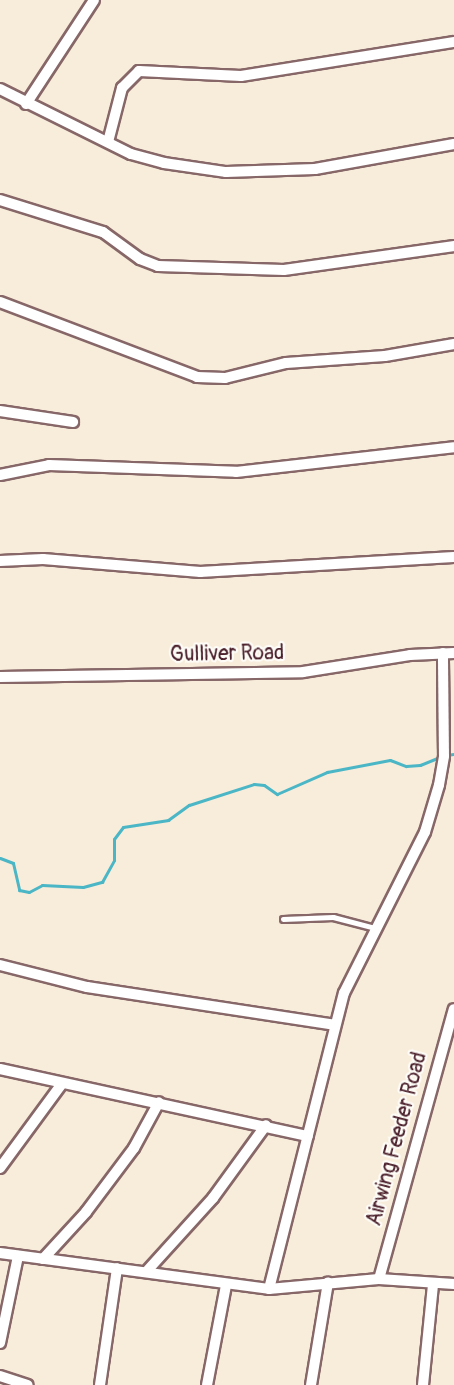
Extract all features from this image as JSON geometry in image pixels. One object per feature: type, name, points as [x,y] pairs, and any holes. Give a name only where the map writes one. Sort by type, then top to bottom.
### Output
[{"type":"street","points":[[26,104],[94,0]]},
{"type":"street","points":[[108,142],[122,88],[139,71],[241,76],[454,42]]},
{"type":"street","points":[[0,88],[26,104],[108,142],[164,163],[226,172],[315,168],[454,144]]},
{"type":"street","points":[[0,200],[103,232],[141,259],[169,267],[285,270],[454,246]]},
{"type":"street","points":[[0,302],[197,377],[225,378],[286,363],[385,356],[454,344]]},
{"type":"street","points":[[0,411],[72,422]]},
{"type":"street","points":[[0,475],[49,465],[256,471],[454,447]]},
{"type":"street","points":[[0,561],[43,559],[200,572],[454,557]]},
{"type":"street","points":[[269,1289],[334,1025],[344,993],[425,832],[439,785],[444,756],[449,653]]},
{"type":"street","name":"Gulliver Road","points":[[0,677],[303,672],[449,653]]},
{"type":"street","points":[[0,965],[87,987],[334,1025]]},
{"type":"street","name":"Airwing Feeder Road","points":[[379,1279],[454,1009]]},
{"type":"street","points":[[0,1070],[61,1085],[159,1102],[308,1136]]},
{"type":"street","points":[[0,1168],[61,1085]]},
{"type":"street","points":[[43,1259],[86,1212],[134,1148],[159,1102]]},
{"type":"street","points":[[146,1272],[213,1198],[266,1125]]},
{"type":"street","points":[[0,1253],[269,1289],[379,1279],[433,1285],[454,1284]]},
{"type":"street","points":[[0,1343],[18,1256]]},
{"type":"street","points":[[100,1385],[117,1268]]},
{"type":"street","points":[[311,1385],[328,1282]]},
{"type":"street","points":[[207,1385],[226,1285]]},
{"type":"street","points":[[423,1385],[433,1285]]},
{"type":"street","points":[[0,1376],[28,1385]]},
{"type":"lane","points":[[283,920],[333,917],[375,928]]},
{"type":"waterway","points":[[446,755],[454,754]]},
{"type":"waterway","points":[[0,858],[13,863],[19,890],[29,892],[42,885],[83,887],[102,882],[114,860],[114,839],[123,827],[168,820],[189,805],[254,784],[264,785],[277,794],[327,772],[390,760],[406,766],[420,765],[440,757]]}]
